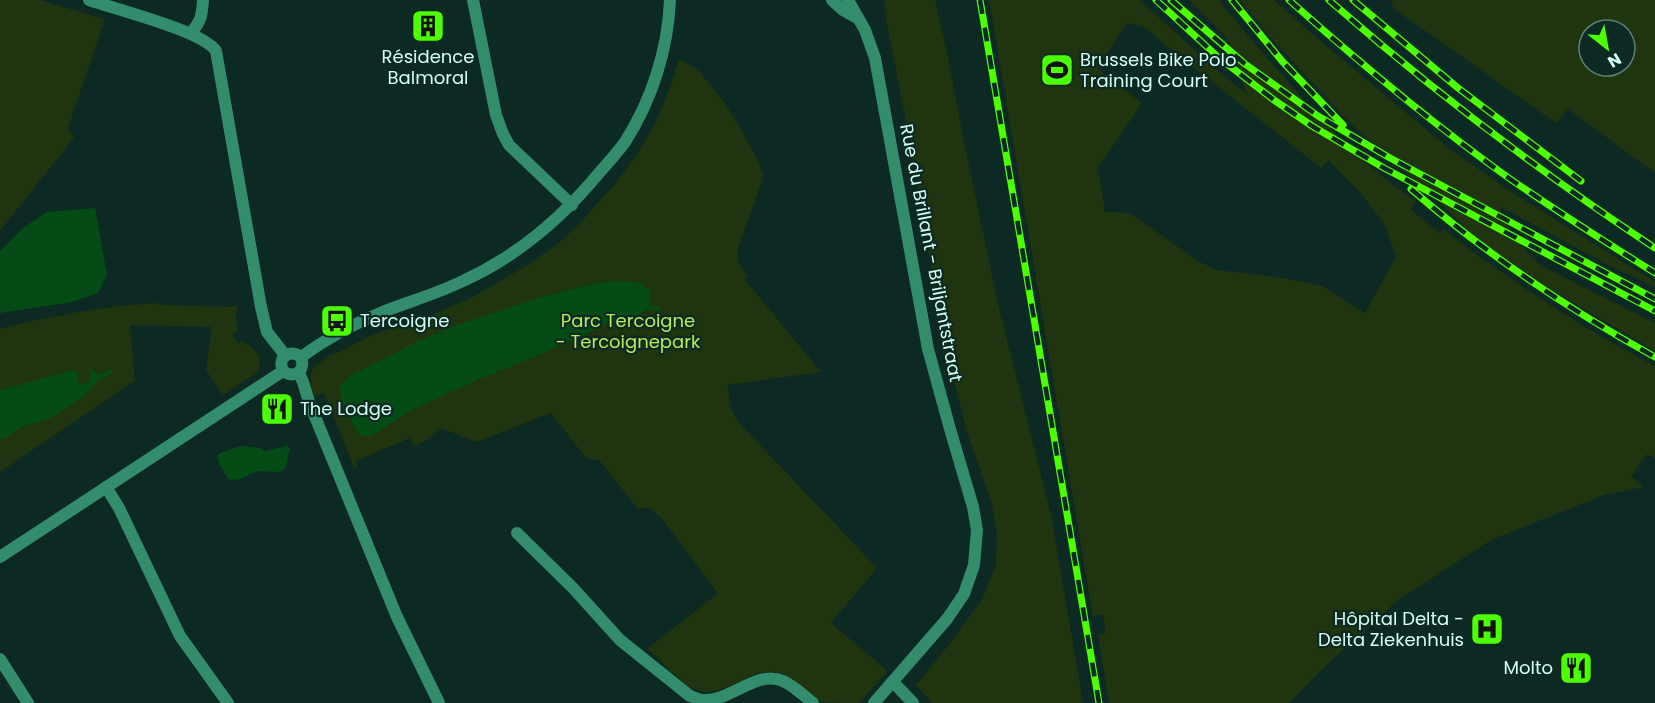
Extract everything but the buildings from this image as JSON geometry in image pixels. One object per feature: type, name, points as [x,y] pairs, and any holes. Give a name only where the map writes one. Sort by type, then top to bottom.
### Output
[{"type":"street","points":[[89,0],[191,33],[213,46],[218,58],[261,307],[267,332],[285,355]]},
{"type":"street","points":[[191,33],[200,22],[203,0]]},
{"type":"street","points":[[473,0],[496,115],[503,134],[509,144],[572,205]]},
{"type":"street","points":[[301,357],[347,327],[466,280],[529,242],[554,223],[572,205],[624,142],[639,117],[649,96],[662,55],[670,0]]},
{"type":"street","points":[[832,0],[860,20]]},
{"type":"street","name":"Rue du Brillant - Briljantstraat","points":[[848,0],[865,30],[875,58],[928,349],[974,507],[977,530],[974,565],[964,594],[948,619],[874,703]]},
{"type":"street","points":[[290,353],[301,357],[303,362],[299,373],[294,375],[283,371],[281,366],[285,355],[290,353]]},
{"type":"street","points":[[0,557],[283,371]]},
{"type":"street","points":[[299,373],[397,617],[438,703]]},
{"type":"street","points":[[106,488],[119,508],[180,636],[228,703]]},
{"type":"street","points":[[517,533],[573,588],[620,640],[690,696],[703,700],[718,698],[763,679],[771,678],[792,686],[813,703]]},
{"type":"street","points":[[0,659],[28,703]]},
{"type":"street","points":[[893,682],[913,703]]},
{"type":"green space","points":[[0,0],[40,0],[105,19],[68,128],[74,138],[0,231]]},
{"type":"green space","points":[[884,0],[935,0],[999,308],[1052,519],[1083,703],[932,703],[916,685],[983,598],[996,564],[997,536],[992,504],[967,432],[942,332]]},
{"type":"green space","points":[[989,0],[1140,0],[1214,68],[1247,94],[1227,38],[1189,0],[1219,0],[1325,122],[1377,172],[1416,201],[1410,209],[1440,233],[1444,229],[1494,267],[1546,302],[1655,366],[1655,458],[1647,454],[1631,476],[1644,487],[1604,495],[1491,540],[1397,601],[1319,672],[1289,703],[1109,703],[1098,635],[1106,633],[1103,614],[1093,616]],"holes":[[[1127,23],[1144,27],[1321,168],[1329,160],[1362,195],[1385,225],[1396,257],[1365,313],[1322,286],[1284,278],[1217,270],[1198,261],[1130,213],[1105,212],[1098,168],[1142,103],[1097,68]]]},
{"type":"green space","points":[[1241,0],[1274,0],[1447,147],[1507,189],[1655,282],[1655,287],[1612,267],[1499,206],[1517,240],[1529,255],[1544,267],[1655,323],[1655,351],[1556,292],[1490,249],[1346,119],[1268,35]]},
{"type":"green space","points":[[1394,0],[1655,0],[1655,173],[1568,109],[1556,123],[1390,6]]},
{"type":"green space","name":"Parc Tercoigne - Tercoignepark","points":[[679,59],[698,70],[725,103],[759,163],[763,177],[738,248],[738,261],[748,277],[745,280],[821,372],[727,385],[732,411],[740,424],[877,568],[831,623],[887,672],[859,703],[822,702],[790,677],[776,672],[765,672],[724,688],[703,691],[687,685],[647,649],[718,593],[660,516],[651,508],[638,509],[599,460],[586,458],[551,413],[477,442],[441,428],[428,439],[414,446],[410,438],[356,461],[357,466],[354,468],[324,393],[313,397],[310,380],[315,364],[374,334],[427,317],[473,297],[526,266],[559,243],[614,185],[635,157],[653,128],[670,88]]},
{"type":"green space","points":[[158,303],[159,305],[232,307],[237,304],[238,330],[232,334],[238,343],[243,341],[257,353],[260,360],[258,372],[223,395],[206,370],[212,327],[130,325],[135,381],[0,472],[0,329],[79,312]]},
{"type":"shaded area","points":[[95,208],[107,275],[98,293],[72,302],[0,313],[0,251],[23,228],[47,212]]},
{"type":"shaded area","points":[[619,281],[640,283],[649,290],[650,300],[646,310],[635,318],[605,325],[477,380],[412,410],[371,436],[358,434],[341,401],[340,386],[350,376],[416,342],[455,326],[541,297],[592,284]]},
{"type":"shaded area","points":[[89,369],[98,373],[99,377],[77,401],[48,419],[20,428],[0,439],[0,390],[74,370],[77,372],[79,384],[90,382]]},
{"type":"shaded area","points":[[241,446],[260,448],[264,451],[288,446],[290,449],[285,469],[276,472],[261,471],[237,480],[228,479],[217,456]]},
{"type":"waterway","points":[[644,307],[658,309]]},
{"type":"waterway","points":[[94,380],[110,372]]},
{"type":"railway","points":[[980,0],[1099,703]]},
{"type":"railway","points":[[1156,0],[1218,57],[1312,126],[1384,168],[1655,311]]},
{"type":"railway","points":[[1171,0],[1245,64],[1318,116],[1390,158],[1655,299]]},
{"type":"railway","points":[[1232,0],[1282,61],[1343,125]]},
{"type":"railway","points":[[1289,0],[1343,48],[1455,139],[1548,205],[1655,273]]},
{"type":"railway","points":[[1329,0],[1488,130],[1655,248]]},
{"type":"railway","points":[[1353,0],[1458,88],[1581,181]]},
{"type":"railway","points":[[1411,189],[1439,213],[1528,279],[1591,320],[1655,357]]},
{"type":"place","name":"Résidence Balmoral","points":[[428,26]]},
{"type":"place","name":"Brussels Bike Polo Training Court","points":[[1057,70]]},
{"type":"place","name":"Tercoigne","points":[[337,321]]},
{"type":"place","name":"The Lodge","points":[[277,409]]},
{"type":"place","name":"Hôpital Delta - Delta Ziekenhuis","points":[[1487,629]]},
{"type":"place","name":"Molto","points":[[1576,668]]}]
